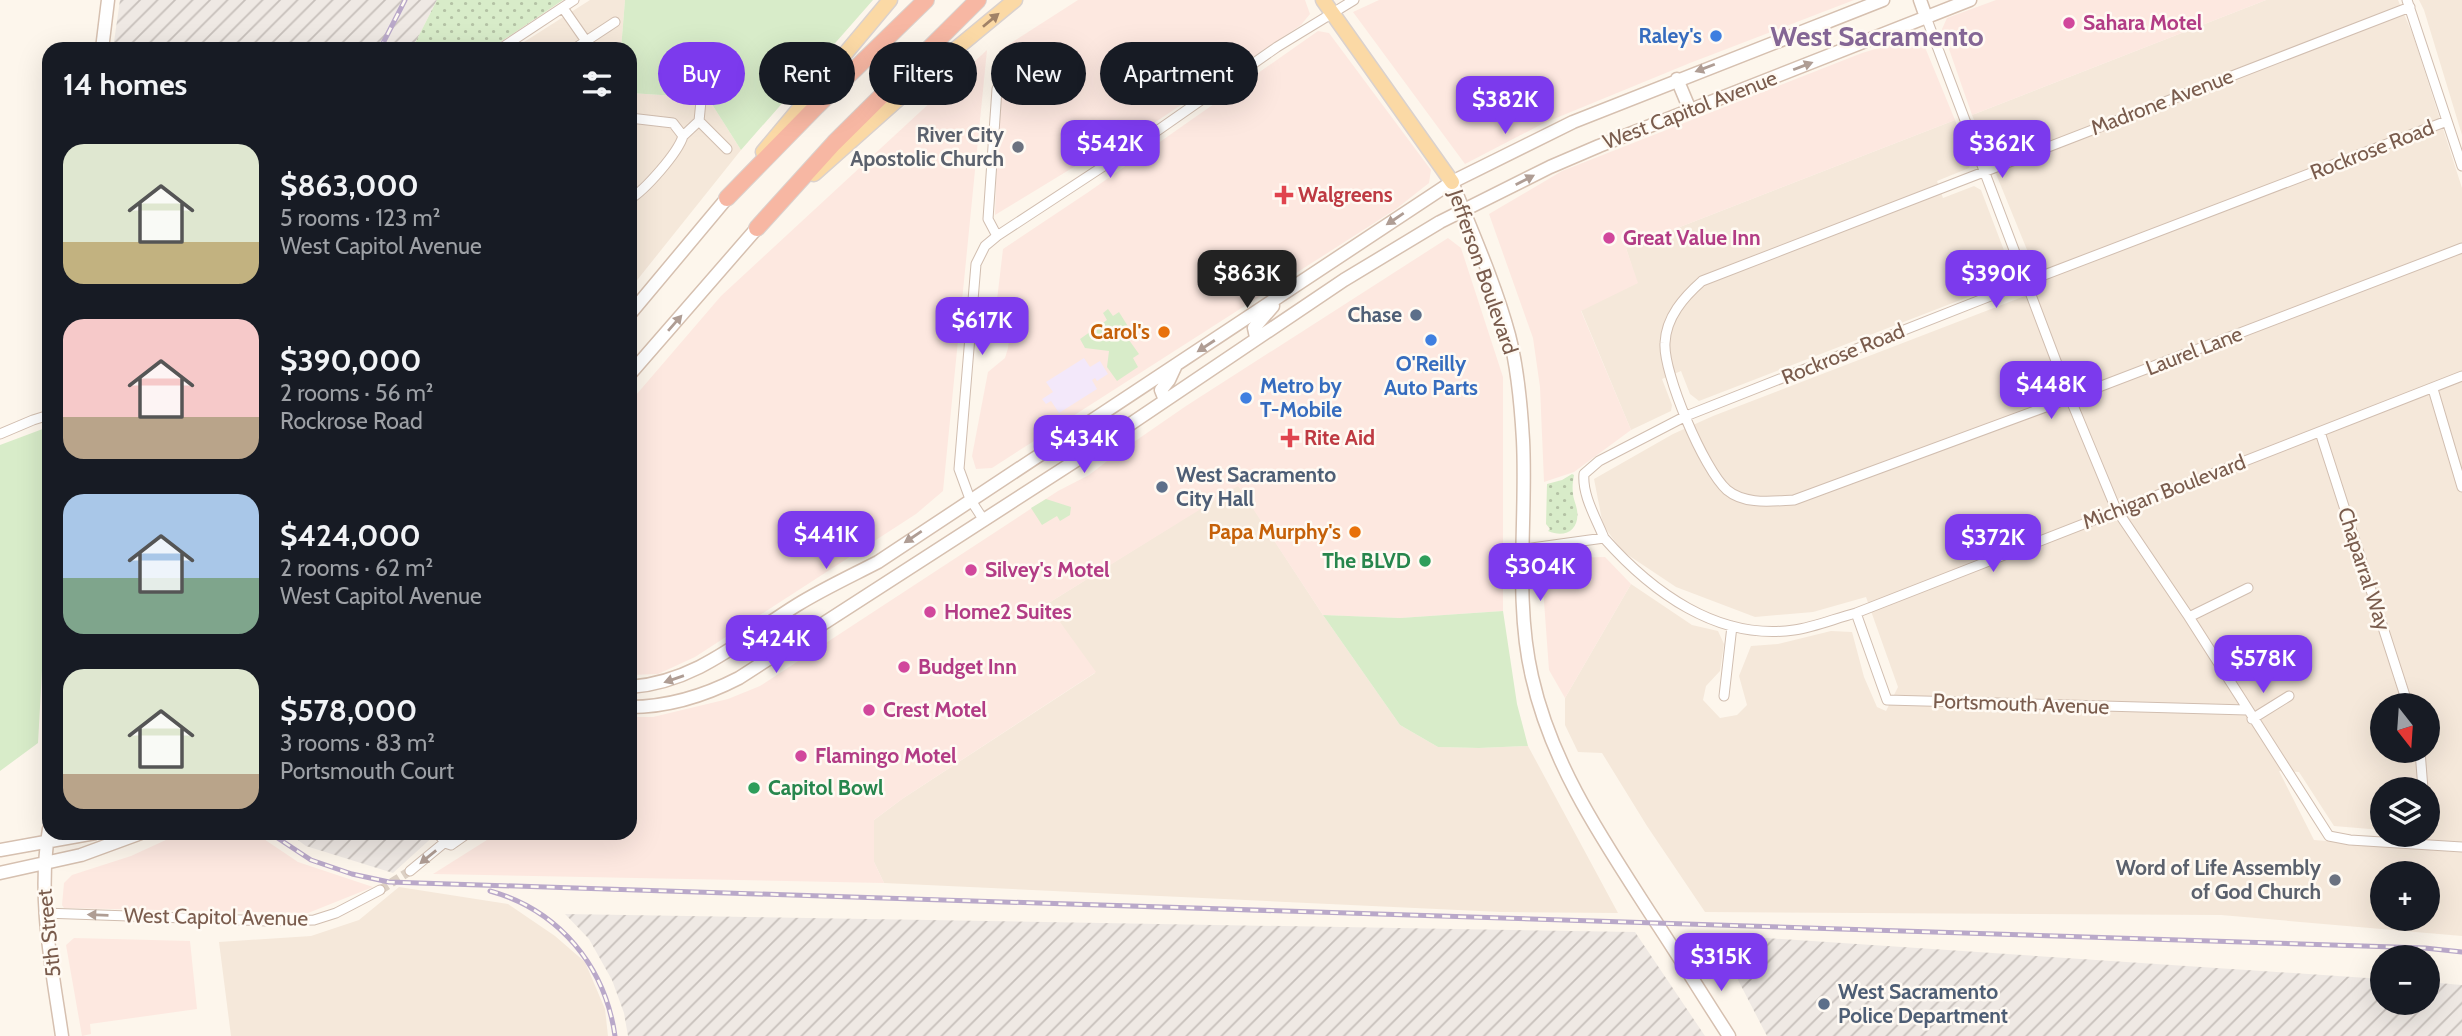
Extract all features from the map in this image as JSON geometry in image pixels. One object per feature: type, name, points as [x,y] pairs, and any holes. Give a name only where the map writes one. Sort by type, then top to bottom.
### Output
[{"type":"highway","points":[[727,198],[926,0]]},
{"type":"highway","points":[[757,228],[842,134],[978,0]]},
{"type":"main road","points":[[103,42],[108,0]]},
{"type":"main road","points":[[637,306],[890,0]]},
{"type":"main road","points":[[637,366],[757,228],[881,114],[1015,0]]},
{"type":"main road","name":"Jefferson Boulevard","points":[[1323,0],[1452,182],[1504,320],[1515,363],[1524,447],[1526,637],[1532,676],[1550,735],[1572,786],[1599,835],[1725,1033]]},
{"type":"main road","name":"West Capitol Avenue","points":[[637,686],[667,682],[699,668],[798,604],[878,562],[1452,182],[1573,121],[1883,0]]},
{"type":"main road","points":[[1920,0],[1926,17]]},
{"type":"main road","name":"West Capitol Avenue","points":[[637,707],[654,706],[688,698],[739,678],[1086,454],[1256,337],[1440,222],[1561,162],[1970,0]]},
{"type":"main road","points":[[1677,79],[1690,110]]},
{"type":"main road","points":[[1256,337],[1254,328],[1282,295]]},
{"type":"main road","points":[[1165,400],[1161,390],[1176,365]]},
{"type":"main road","points":[[0,850],[42,838]]},
{"type":"main road","name":"5th Street","points":[[47,840],[43,865],[44,913],[62,1036]]},
{"type":"main road","points":[[0,873],[43,865],[123,840]]},
{"type":"street","points":[[511,42],[575,0]]},
{"type":"street","points":[[983,519],[970,499],[959,468],[976,264],[985,246],[1154,133],[1276,47],[1354,0]]},
{"type":"street","points":[[2408,3],[2462,166]]},
{"type":"street","name":"Madrone Avenue","points":[[1686,416],[1669,372],[1665,344],[1668,327],[1677,307],[1702,281],[2408,3]]},
{"type":"street","points":[[563,8],[586,41],[615,22]]},
{"type":"street","points":[[1926,17],[2070,398],[2116,509],[2189,617],[2249,715],[2329,836],[2370,840]]},
{"type":"street","points":[[637,194],[674,152],[683,136],[699,121],[701,105]]},
{"type":"street","points":[[997,105],[988,219],[997,236]]},
{"type":"street","points":[[637,119],[673,123],[683,136]]},
{"type":"street","points":[[699,121],[727,149]]},
{"type":"street","name":"Rockrose Road","points":[[1604,538],[1586,494],[1584,474],[1599,461],[1686,416],[2447,121]]},
{"type":"street","name":"Laurel Lane","points":[[1686,416],[1709,467],[1728,491],[1757,502],[1794,500],[2462,248]]},
{"type":"street","name":"Michigan Boulevard","points":[[1604,538],[1630,567],[1657,590],[1694,612],[1732,626],[1794,630],[1856,613],[2116,509],[2462,376]]},
{"type":"street","points":[[2433,389],[2462,486]]},
{"type":"street","points":[[0,434],[42,418]]},
{"type":"street","name":"Chaparral Way","points":[[2320,432],[2404,693]]},
{"type":"street","points":[[1524,549],[1604,538]]},
{"type":"street","points":[[2189,617],[2248,587]]},
{"type":"street","name":"Portsmouth Avenue","points":[[1856,613],[1887,699],[2249,715]]},
{"type":"street","points":[[1724,696],[1732,626]]},
{"type":"street","points":[[2249,715],[2290,696]]},
{"type":"street","points":[[444,840],[448,844]]},
{"type":"street","points":[[448,844],[451,840]]},
{"type":"street","points":[[410,871],[455,840]]},
{"type":"street","points":[[2440,842],[2462,846]]},
{"type":"street","name":"West Capitol Avenue","points":[[44,913],[267,921],[314,920],[336,913],[380,890]]},
{"type":"shaded area","points":[[120,0],[437,0],[416,42],[114,42]]},
{"type":"shaded area","points":[[590,0],[625,0],[622,42],[524,42]]},
{"type":"shaded area","points":[[1078,0],[1305,0],[1310,14],[1301,25],[1258,54],[1258,42],[1100,42],[1100,105],[1181,105],[1138,133],[1133,131],[995,215],[998,105],[1086,105],[1086,42],[1012,42]]},
{"type":"shaded area","points":[[1379,0],[1854,0],[1544,123],[1465,164],[1353,12]]},
{"type":"shaded area","points":[[1996,0],[2266,0],[1972,115],[1942,29],[1947,18]]},
{"type":"shaded area","points":[[2266,0],[2398,0],[2413,35],[2462,188],[2462,936],[2405,931],[2440,931],[2440,861],[2370,861],[2370,928],[2221,915],[1705,912],[1602,753],[1578,752],[1565,725],[1565,698],[1631,584],[1692,625],[1718,631],[1724,644],[1720,671],[1706,686],[1703,700],[1720,718],[1737,715],[1747,705],[1739,676],[1751,646],[1778,644],[1831,631],[1852,632],[1864,677],[1877,707],[1886,711],[1898,687],[1866,597],[1813,612],[1755,617],[1676,587],[1622,551],[1603,525],[1594,479],[1673,434],[1713,416],[2043,289],[1972,115]]},
{"type":"shaded area","points":[[2419,0],[2462,0],[2462,135],[2424,10]]},
{"type":"shaded area","points":[[1318,31],[1329,33],[1431,170],[1429,183],[1396,209],[992,468],[976,469],[972,456],[988,372],[1005,358],[1011,325],[997,300],[1003,249],[1212,105],[1258,105],[1258,73]]},
{"type":"shaded area","points":[[1915,37],[1922,40],[1955,120],[1626,248],[1638,283],[1581,311],[1631,430],[1574,472],[1544,482],[1540,387],[1533,338],[1489,214],[1562,171],[1862,53]]},
{"type":"shaded area","points":[[987,50],[943,491],[916,514],[695,657],[658,674],[637,675],[637,394],[721,296],[928,105],[977,105],[977,59]]},
{"type":"shaded area","points":[[637,93],[658,95],[658,105],[712,105],[741,150],[637,280]]},
{"type":"shaded area","points":[[1955,120],[1971,162],[1969,168],[1937,181],[1943,198],[1974,186],[1981,190],[2013,274],[2007,282],[1699,401],[1690,394],[1681,371],[1662,379],[1672,405],[1671,411],[1631,430],[1581,310],[1637,283],[1626,248]]},
{"type":"shaded area","points":[[1448,238],[1461,248],[1503,377],[1503,611],[1400,618],[1323,615],[1238,486],[1047,604],[1096,672],[874,820],[874,862],[884,883],[433,874],[487,840],[637,840],[637,717],[653,717],[728,699],[760,686],[1058,491],[1089,475],[1186,406]]},
{"type":"shaded area","points":[[1084,358],[1090,367],[1100,361],[1108,374],[1097,381],[1095,378],[1092,380],[1097,389],[1059,413],[1051,401],[1046,404],[1042,399],[1053,392],[1046,382]]},
{"type":"shaded area","points":[[1238,485],[1323,615],[1400,725],[1438,747],[1528,746],[1618,913],[1501,912],[884,883],[874,862],[874,820],[1095,673],[1047,604]]},
{"type":"shaded area","points":[[1605,557],[1631,584],[1565,698],[1549,670],[1542,574],[1547,561]]},
{"type":"shaded area","points":[[166,840],[265,840],[298,862],[373,887],[308,913],[64,908],[64,883],[72,875],[131,856]]},
{"type":"shaded area","points":[[298,840],[429,840],[393,873],[306,846]]},
{"type":"shaded area","points":[[399,887],[508,904],[555,936],[585,962],[605,1009],[608,1036],[231,1036],[219,942],[311,936],[359,920]]},
{"type":"shaded area","points":[[565,914],[1635,932],[1705,1036],[628,1036],[624,1013],[612,980],[589,939]]},
{"type":"shaded area","points":[[74,938],[190,941],[197,1009],[90,1024],[91,1034],[82,1036],[66,945]]},
{"type":"shaded area","points":[[1766,938],[2370,978],[2370,1015],[2440,1015],[2440,983],[2462,985],[2462,1036],[1767,1036],[1721,947]]},
{"type":"green space","points":[[437,0],[563,0],[500,42],[416,42]]},
{"type":"green space","points":[[625,0],[873,0],[836,42],[759,42],[759,105],[781,105],[741,150],[712,105],[745,105],[745,42],[658,42],[658,95],[637,93],[637,42],[622,42]]},
{"type":"green space","points":[[1108,309],[1113,316],[1119,312],[1134,336],[1129,340],[1139,354],[1133,358],[1138,367],[1117,381],[1107,367],[1109,351],[1085,348],[1080,339],[1107,320],[1103,313]]},
{"type":"green space","points":[[42,429],[42,670],[38,743],[0,771],[0,445]]},
{"type":"green space","points":[[1572,474],[1573,497],[1577,510],[1574,527],[1561,534],[1548,531],[1547,484]]},
{"type":"green space","points":[[1046,499],[1071,507],[1070,515],[1060,521],[1057,516],[1042,525],[1031,508]]},
{"type":"green space","points":[[1503,611],[1517,704],[1528,746],[1438,747],[1400,725],[1323,615],[1400,618]]},
{"type":"tunnel","points":[[380,890],[410,871]]},
{"type":"railway","points":[[384,42],[405,0]]},
{"type":"railway","points":[[281,840],[311,860],[352,874],[389,882],[2425,948],[2462,952]]},
{"type":"railway","points":[[490,891],[537,912],[575,944],[601,986],[610,1010],[615,1036]]},
{"type":"place","name":"Sahara Motel","points":[[2069,23]]},
{"type":"place","name":"Raley's","points":[[1716,36]]},
{"type":"place","name":"River City Apostolic Church","points":[[1018,147]]},
{"type":"place","name":"Walgreens","points":[[1284,195]]},
{"type":"place","name":"Great Value Inn","points":[[1609,238]]},
{"type":"place","name":"Chase","points":[[1416,315]]},
{"type":"place","name":"Carol's","points":[[1164,332]]},
{"type":"place","name":"O'Reilly Auto Parts","points":[[1431,340]]},
{"type":"place","name":"Metro by T-Mobile","points":[[1246,398]]},
{"type":"place","name":"Rite Aid","points":[[1290,438]]},
{"type":"place","name":"West Sacramento City Hall","points":[[1162,487]]},
{"type":"place","name":"Papa Murphy's","points":[[1355,532]]},
{"type":"place","name":"The BLVD","points":[[1425,561]]},
{"type":"place","name":"Silvey's Motel","points":[[971,570]]},
{"type":"place","name":"Home2 Suites","points":[[930,612]]},
{"type":"place","name":"Budget Inn","points":[[904,667]]},
{"type":"place","name":"Crest Motel","points":[[869,710]]},
{"type":"place","name":"Flamingo Motel","points":[[801,756]]},
{"type":"place","name":"Capitol Bowl","points":[[754,788]]},
{"type":"place","name":"Word of Life Assembly of God Church","points":[[2335,880]]},
{"type":"place","name":"West Sacramento Police Department","points":[[1824,1004]]},
{"type":"district","name":"West Sacramento","points":[[1877,36]]}]
